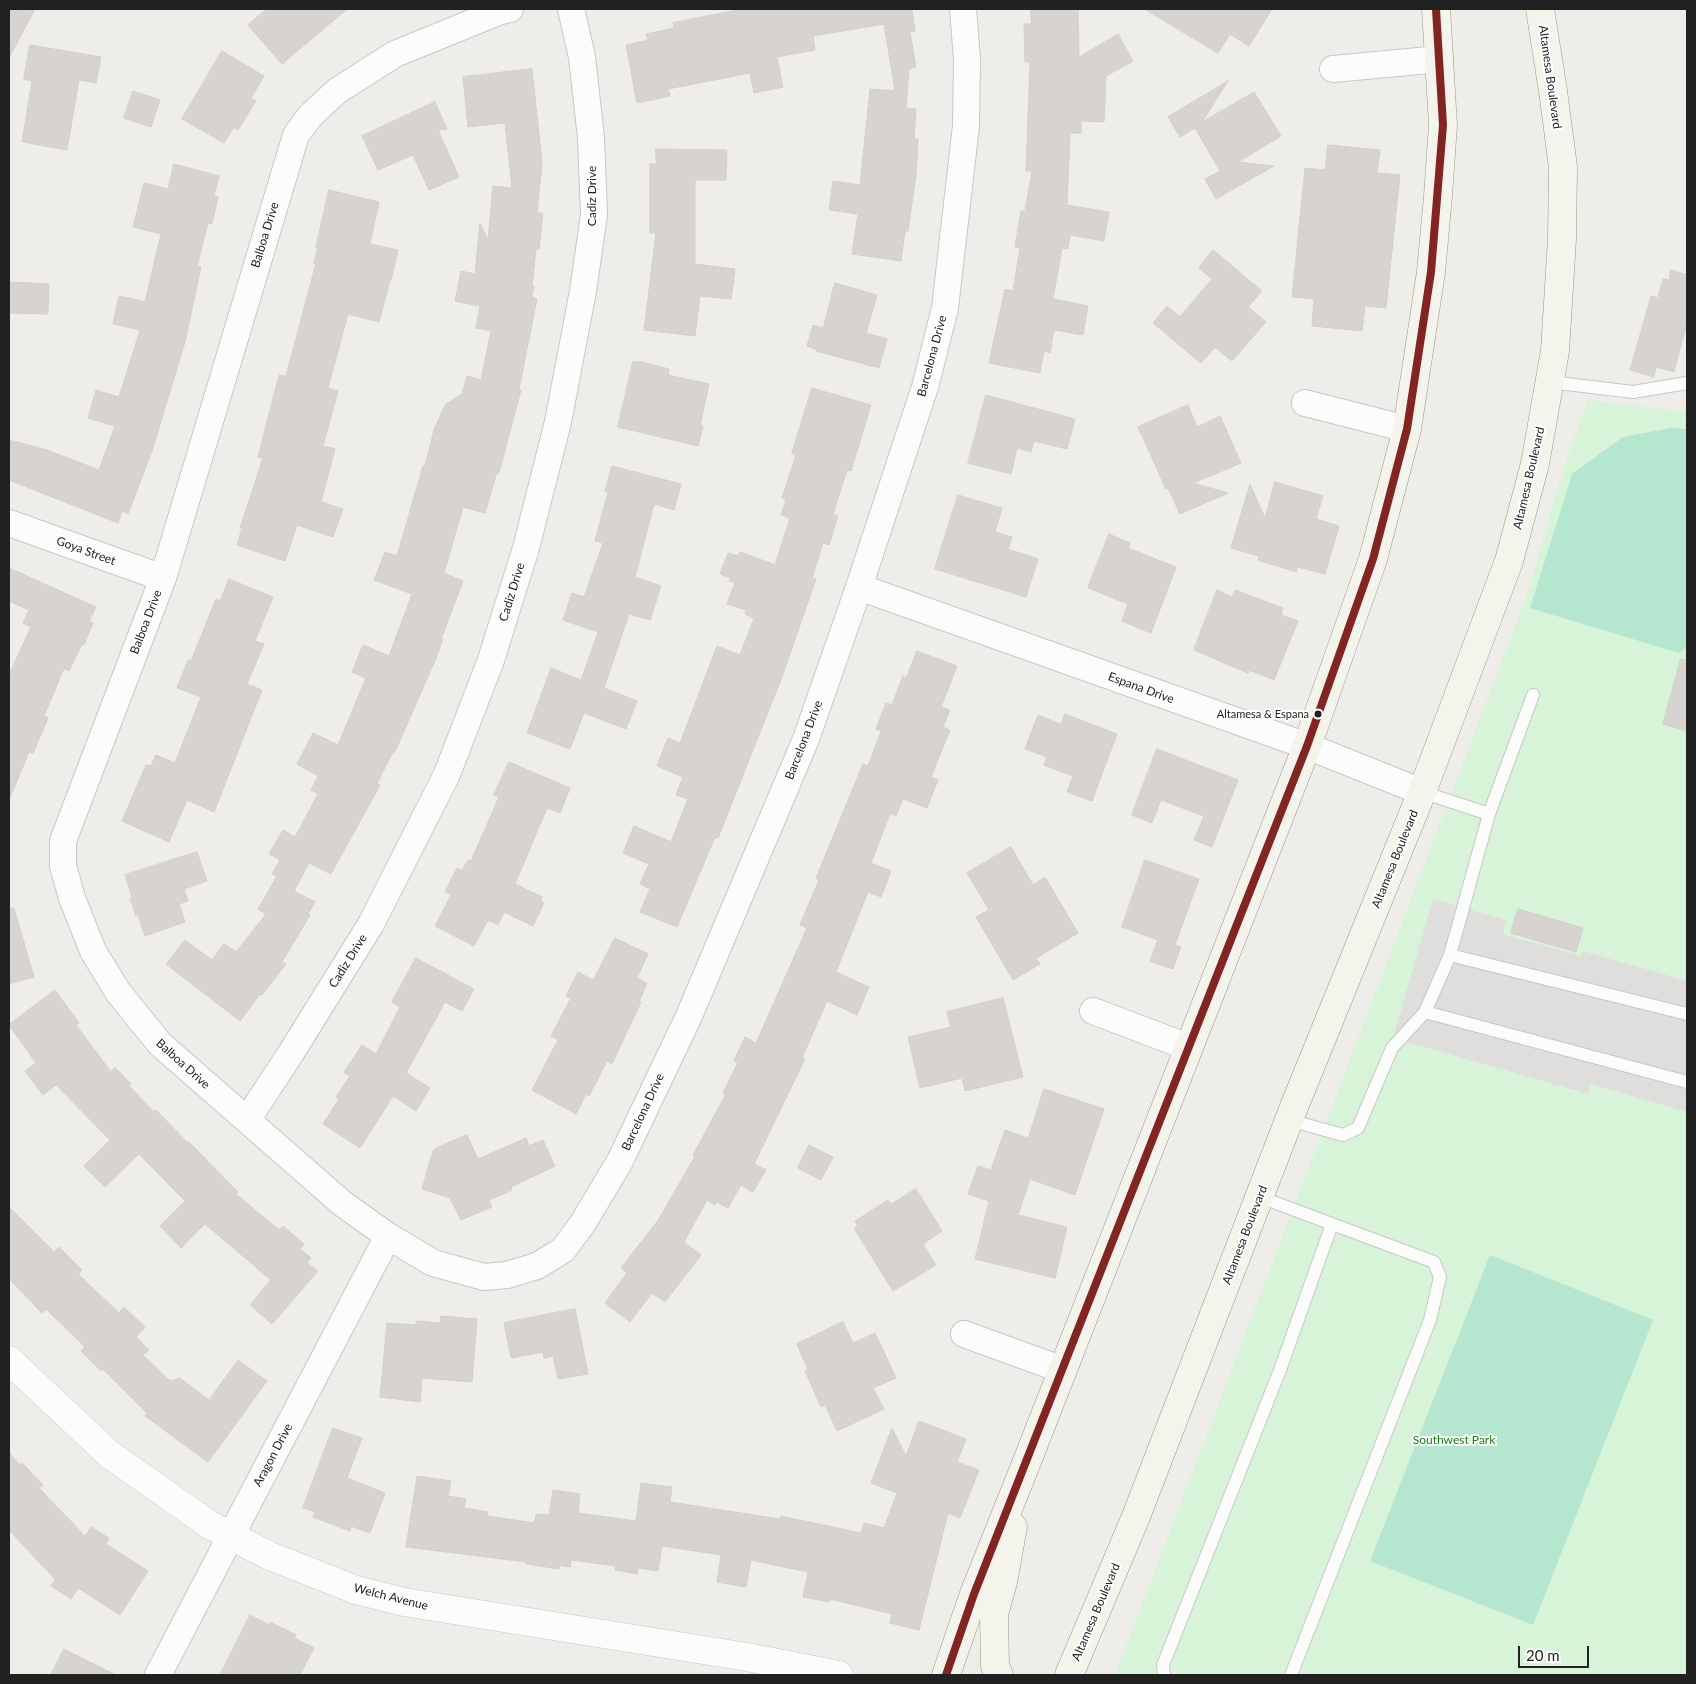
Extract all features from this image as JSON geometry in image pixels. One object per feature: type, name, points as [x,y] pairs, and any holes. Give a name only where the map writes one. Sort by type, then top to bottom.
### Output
[{"type":"main road","points":[[946,1675],[974,1594],[1306,746],[1373,559],[1407,429],[1431,272],[1443,126],[1436,9]]},
{"type":"main road","name":"Altamesa Boulevard","points":[[1069,1675],[1135,1519],[1289,1120],[1422,792],[1509,561],[1535,464],[1550,382],[1555,351],[1561,258],[1563,167],[1554,91],[1540,9]]},
{"type":"main road","points":[[999,1675],[995,1666],[994,1614],[1003,1582],[1024,1469]]},
{"type":"street","name":"Balboa Drive","points":[[388,1236],[343,1204],[160,1044],[118,992],[94,951],[72,898],[63,866],[63,841],[163,578],[296,135],[310,116],[336,91],[395,54],[498,12],[510,9]]},
{"type":"street","name":"Cadiz Drive","points":[[247,1120],[371,924],[447,774],[491,660],[526,548],[558,422],[583,291],[594,215],[589,120],[582,57],[572,9]]},
{"type":"street","name":"Barcelona Drive","points":[[388,1236],[433,1263],[484,1277],[507,1275],[537,1266],[564,1250],[584,1223],[620,1161],[689,1016],[806,739],[859,587],[925,387],[945,308],[966,126],[967,59],[963,9]]},
{"type":"street","points":[[1333,69],[1440,59]]},
{"type":"street","points":[[1305,403],[1407,429]]},
{"type":"street","name":"Goya Street","points":[[9,523],[163,578]]},
{"type":"street","name":"Espana Drive","points":[[859,587],[1306,746],[1422,792]]},
{"type":"street","points":[[1093,1011],[1188,1047]]},
{"type":"street","name":"Aragon Drive","points":[[158,1675],[388,1236]]},
{"type":"street","points":[[964,1334],[1063,1370]]},
{"type":"street","name":"Welch Avenue","points":[[9,1360],[109,1454],[210,1525],[270,1556],[356,1590],[404,1602],[747,1657],[839,1675]]},
{"type":"lane","points":[[1550,382],[1633,392],[1687,383]]},
{"type":"lane","points":[[1289,1120],[1343,1135],[1358,1128],[1392,1048],[1426,1012],[1450,955],[1489,814],[1533,695]]},
{"type":"lane","points":[[1422,792],[1489,814]]},
{"type":"lane","points":[[1450,955],[1687,1014]]},
{"type":"lane","points":[[1426,1012],[1687,1082]]},
{"type":"lane","points":[[1260,1197],[1434,1262],[1440,1277],[1430,1320],[1291,1675]]},
{"type":"lane","points":[[1164,1675],[1163,1665],[1280,1370],[1332,1224]]},
{"type":"green space","name":"Southwest Park","points":[[1588,400],[1681,411],[1687,409],[1687,1675],[1115,1675],[1528,592],[1562,472]]},
{"type":"green space","points":[[1671,428],[1687,429],[1687,647],[1679,653],[1530,608],[1572,474],[1623,437]]},
{"type":"green space","points":[[1490,1255],[1653,1320],[1533,1625],[1370,1561]]},
{"type":"shaded area","points":[[1433,899],[1506,920],[1503,934],[1581,956],[1583,951],[1687,981],[1687,1112],[1591,1084],[1588,1094],[1393,1038]]},
{"type":"building","points":[[9,9],[35,9],[9,58]]},
{"type":"building","points":[[267,9],[347,9],[282,64],[248,25]]},
{"type":"building","points":[[743,9],[912,9],[915,31],[910,32],[916,67],[909,69],[906,108],[916,109],[914,139],[918,139],[916,175],[908,231],[905,231],[901,261],[852,254],[858,214],[829,210],[833,181],[860,185],[870,89],[895,91],[884,24],[813,36],[815,50],[777,57],[783,87],[754,93],[750,73],[668,89],[670,96],[637,103],[626,45],[648,40],[646,34],[674,28],[673,23]]},
{"type":"building","points":[[1031,9],[1078,9],[1079,57],[1118,34],[1133,61],[1106,76],[1104,122],[1081,121],[1081,133],[1070,133],[1067,205],[1109,212],[1104,241],[1070,235],[1068,249],[1062,248],[1053,299],[1088,306],[1083,335],[1054,330],[1050,353],[1044,351],[1040,373],[989,363],[1005,289],[1013,291],[1020,248],[1015,247],[1021,211],[1025,211],[1032,171],[1026,171],[1030,62],[1025,62],[1024,24],[1031,24]]},
{"type":"building","points":[[1145,9],[1272,9],[1249,46],[1230,34],[1218,53]]},
{"type":"building","points":[[30,45],[101,57],[96,83],[79,80],[67,150],[22,142],[32,81],[24,79]]},
{"type":"building","points":[[222,51],[264,76],[251,98],[256,101],[238,130],[234,127],[224,143],[182,119]]},
{"type":"building","points":[[532,69],[542,162],[537,213],[543,213],[539,249],[536,249],[532,286],[534,286],[532,297],[537,299],[519,389],[521,390],[499,473],[497,472],[485,513],[463,507],[444,573],[463,581],[441,639],[443,639],[436,658],[395,752],[393,752],[377,783],[380,785],[331,874],[309,863],[294,891],[315,902],[308,914],[310,915],[282,962],[286,964],[240,1021],[166,964],[185,940],[212,960],[224,944],[236,952],[266,914],[258,909],[277,876],[272,874],[280,860],[269,854],[283,830],[295,837],[318,794],[311,790],[318,776],[297,764],[313,733],[338,745],[366,678],[352,672],[363,645],[389,656],[412,594],[374,580],[385,552],[397,556],[423,466],[425,466],[435,426],[445,405],[462,394],[467,376],[481,380],[491,331],[476,328],[480,306],[455,301],[461,271],[475,274],[480,223],[488,240],[493,186],[512,188],[505,123],[468,127],[463,77]]},
{"type":"building","points":[[1228,81],[1202,122],[1254,92],[1281,136],[1238,162],[1274,166],[1216,199],[1205,179],[1220,171],[1195,128],[1180,137],[1168,117]]},
{"type":"building","points":[[133,91],[160,100],[151,127],[124,118]]},
{"type":"building","points":[[435,102],[447,129],[438,130],[459,177],[429,190],[413,155],[378,170],[362,136]]},
{"type":"building","points":[[1328,145],[1380,150],[1377,173],[1400,175],[1386,308],[1365,306],[1362,331],[1312,326],[1314,299],[1292,297],[1305,168],[1325,170]]},
{"type":"building","points":[[656,149],[727,150],[726,180],[695,180],[695,264],[735,269],[731,299],[700,296],[695,336],[644,330],[656,233],[650,233],[650,164],[656,164]]},
{"type":"building","points":[[174,164],[219,176],[214,196],[218,197],[212,224],[208,223],[197,266],[201,267],[185,342],[152,451],[128,514],[122,511],[118,523],[9,480],[9,440],[47,450],[99,470],[115,426],[88,418],[96,390],[119,397],[140,330],[113,324],[119,296],[145,302],[161,234],[133,227],[144,183],[168,189]]},
{"type":"building","points":[[329,190],[379,202],[370,244],[398,250],[379,322],[348,314],[328,388],[338,391],[323,446],[335,449],[321,502],[343,509],[333,537],[297,525],[285,561],[237,545],[242,528],[240,528],[263,458],[258,457],[279,375],[286,376],[316,263],[314,263],[318,248],[316,248]]},
{"type":"building","points":[[1213,250],[1262,291],[1248,307],[1266,322],[1232,361],[1215,347],[1201,363],[1153,323],[1167,306],[1180,317],[1212,279],[1199,268]]},
{"type":"building","points":[[1671,270],[1687,275],[1687,323],[1674,372],[1656,367],[1654,377],[1630,370],[1651,296],[1658,298],[1663,279],[1669,280]]},
{"type":"building","points":[[9,282],[49,284],[48,314],[9,313]]},
{"type":"building","points":[[835,283],[877,295],[866,333],[887,339],[879,368],[816,351],[816,349],[807,346],[813,325],[823,328]]},
{"type":"building","points":[[633,362],[642,362],[669,369],[668,375],[709,384],[700,425],[703,426],[698,446],[618,427]]},
{"type":"building","points":[[812,388],[871,405],[851,471],[847,470],[833,514],[838,516],[829,545],[823,543],[812,578],[816,579],[782,677],[718,838],[715,837],[677,927],[640,912],[650,889],[640,884],[649,864],[623,853],[634,826],[671,842],[688,799],[676,795],[683,777],[657,766],[668,738],[680,743],[717,646],[740,655],[754,618],[745,614],[746,610],[727,604],[735,583],[729,581],[731,578],[720,574],[728,553],[738,556],[740,552],[775,565],[790,518],[781,515],[786,500],[782,498],[796,455],[792,454]]},
{"type":"building","points":[[986,395],[1075,419],[1067,449],[1034,441],[1031,452],[1017,448],[1011,474],[968,463]]},
{"type":"building","points":[[1188,405],[1197,427],[1220,416],[1241,463],[1193,483],[1228,493],[1180,514],[1168,488],[1166,489],[1138,427]]},
{"type":"building","points":[[612,466],[681,484],[674,510],[654,504],[635,577],[661,586],[650,620],[629,614],[604,688],[637,701],[626,729],[584,713],[570,749],[527,733],[551,668],[581,680],[598,632],[563,620],[572,593],[584,597],[603,543],[595,541],[608,492],[605,492]]},
{"type":"building","points":[[1275,482],[1323,496],[1316,519],[1339,526],[1325,574],[1297,567],[1296,572],[1258,560],[1259,556],[1231,548],[1250,484],[1265,518]]},
{"type":"building","points":[[958,495],[1002,508],[995,532],[1012,537],[1008,549],[1038,559],[1026,597],[935,569]]},
{"type":"building","points":[[1109,534],[1130,543],[1128,548],[1176,567],[1151,633],[1122,621],[1128,604],[1088,588]]},
{"type":"building","points":[[9,568],[96,607],[89,622],[93,623],[84,645],[82,644],[69,671],[64,668],[44,716],[48,718],[33,753],[29,752],[9,800],[9,675],[31,627],[23,623],[29,610],[9,601]]},
{"type":"building","points":[[229,579],[273,597],[255,641],[264,644],[247,684],[262,690],[214,812],[187,800],[169,842],[122,821],[146,765],[151,766],[156,755],[175,763],[201,697],[177,688],[188,660],[191,661],[216,599],[220,601]]},
{"type":"building","points":[[1217,590],[1232,597],[1235,590],[1283,608],[1281,615],[1298,621],[1274,680],[1249,670],[1248,673],[1194,650]]},
{"type":"building","points":[[917,651],[957,666],[941,707],[950,710],[943,727],[950,730],[931,777],[938,780],[927,808],[903,799],[896,816],[890,814],[871,863],[891,871],[881,897],[868,892],[836,972],[869,987],[857,1015],[827,1001],[802,1058],[805,1059],[754,1164],[766,1170],[753,1192],[741,1185],[728,1208],[717,1202],[715,1205],[707,1200],[684,1242],[701,1255],[665,1302],[652,1293],[630,1322],[605,1303],[627,1273],[621,1268],[659,1219],[695,1156],[693,1155],[726,1094],[723,1093],[738,1062],[734,1061],[745,1037],[756,1043],[807,928],[800,925],[819,880],[816,878],[863,764],[868,766],[881,731],[876,729],[886,703],[892,705],[903,676],[906,678]]},
{"type":"building","points":[[1681,659],[1687,660],[1687,731],[1663,724]]},
{"type":"building","points":[[1065,714],[1117,734],[1092,801],[1067,792],[1073,776],[1044,765],[1047,757],[1025,749],[1038,715],[1061,724]]},
{"type":"building","points":[[1157,749],[1238,780],[1212,847],[1194,840],[1204,816],[1161,800],[1152,823],[1132,815]]},
{"type":"building","points":[[509,762],[570,788],[560,813],[547,808],[515,884],[542,897],[541,901],[544,903],[533,926],[504,912],[498,925],[488,920],[474,946],[435,926],[451,895],[445,892],[457,868],[462,871],[468,860],[471,861],[499,797],[494,795]]},
{"type":"building","points":[[1011,847],[1033,885],[1045,877],[1078,933],[1036,958],[1040,964],[1013,980],[976,917],[989,910],[967,873]]},
{"type":"building","points":[[197,852],[207,881],[184,889],[188,901],[179,904],[185,922],[145,936],[130,898],[132,897],[125,875]]},
{"type":"building","points":[[1145,860],[1199,879],[1175,945],[1181,947],[1173,969],[1150,961],[1158,940],[1122,927]]},
{"type":"building","points":[[14,908],[34,977],[9,984],[9,909]]},
{"type":"building","points":[[1518,909],[1583,928],[1576,952],[1511,933]]},
{"type":"building","points":[[615,938],[648,954],[637,978],[647,983],[639,1002],[641,1002],[612,1064],[607,1061],[589,1096],[586,1094],[576,1114],[532,1090],[558,1040],[551,1036],[571,998],[566,996],[578,972],[593,980]]},
{"type":"building","points":[[416,958],[474,989],[462,1011],[445,1002],[406,1073],[430,1088],[416,1111],[393,1096],[360,1148],[323,1124],[339,1099],[336,1097],[350,1076],[344,1072],[362,1045],[376,1054],[400,1007],[392,1002]]},
{"type":"building","points":[[55,990],[79,1023],[76,1025],[111,1072],[115,1067],[131,1084],[129,1086],[154,1112],[156,1110],[189,1142],[238,1192],[236,1194],[279,1230],[283,1226],[304,1244],[300,1249],[311,1258],[307,1263],[318,1271],[272,1324],[250,1305],[271,1280],[205,1224],[181,1248],[160,1226],[185,1201],[139,1154],[105,1187],[84,1166],[110,1140],[56,1085],[43,1095],[25,1071],[36,1063],[9,1025]]},
{"type":"building","points":[[1003,998],[1023,1077],[965,1091],[962,1078],[920,1088],[908,1037],[951,1027],[947,1012]]},
{"type":"building","points":[[1044,1089],[1104,1109],[1075,1195],[1030,1179],[1018,1215],[1067,1227],[1055,1278],[975,1259],[989,1201],[968,1194],[978,1166],[991,1170],[1005,1130],[1028,1138]]},
{"type":"building","points":[[467,1135],[478,1159],[526,1138],[529,1146],[543,1140],[555,1166],[511,1187],[512,1190],[489,1200],[492,1207],[461,1220],[450,1198],[422,1189],[433,1151]]},
{"type":"building","points":[[809,1145],[833,1157],[821,1180],[798,1168]]},
{"type":"building","points":[[916,1189],[942,1231],[923,1244],[936,1265],[893,1291],[854,1228],[858,1226],[855,1221],[888,1200],[891,1204]]},
{"type":"building","points":[[9,1207],[54,1252],[59,1247],[82,1270],[78,1274],[119,1313],[124,1307],[145,1327],[136,1337],[149,1350],[143,1355],[170,1381],[180,1378],[209,1400],[238,1360],[267,1381],[208,1462],[145,1416],[147,1413],[103,1369],[101,1371],[81,1351],[85,1347],[46,1309],[42,1313],[9,1279]]},
{"type":"building","points":[[575,1309],[588,1374],[558,1379],[553,1356],[544,1358],[543,1352],[511,1358],[504,1323]]},
{"type":"building","points":[[441,1316],[477,1319],[472,1382],[422,1378],[420,1402],[380,1397],[387,1323],[416,1325],[416,1321],[440,1323]]},
{"type":"building","points":[[843,1322],[853,1343],[875,1333],[896,1378],[873,1388],[884,1409],[837,1431],[825,1405],[821,1407],[805,1371],[808,1370],[797,1344]]},
{"type":"building","points":[[919,1421],[966,1439],[957,1462],[979,1470],[960,1518],[948,1513],[919,1630],[890,1623],[892,1614],[830,1599],[830,1602],[803,1597],[808,1572],[751,1560],[746,1587],[717,1582],[721,1555],[662,1546],[658,1571],[638,1568],[637,1574],[615,1570],[616,1566],[571,1560],[570,1567],[559,1565],[559,1569],[526,1564],[526,1562],[406,1547],[417,1476],[451,1481],[448,1496],[466,1499],[464,1508],[488,1512],[487,1516],[535,1523],[536,1514],[549,1515],[553,1490],[580,1494],[578,1513],[636,1521],[641,1483],[672,1487],[670,1502],[780,1519],[781,1516],[861,1533],[864,1523],[884,1528],[897,1493],[871,1483],[892,1428],[906,1456]]},
{"type":"building","points":[[333,1428],[362,1438],[347,1478],[385,1493],[370,1533],[351,1526],[350,1531],[313,1517],[315,1512],[303,1508]]},
{"type":"building","points":[[9,1453],[20,1465],[22,1463],[43,1485],[39,1488],[85,1536],[91,1527],[109,1538],[106,1544],[148,1571],[120,1615],[78,1588],[71,1599],[51,1586],[55,1579],[9,1530]]},
{"type":"building","points":[[250,1615],[269,1625],[270,1622],[296,1635],[294,1638],[314,1648],[300,1675],[220,1675]]},
{"type":"building","points":[[64,1649],[116,1675],[51,1675]]},
{"type":"transit line","points":[[946,1675],[974,1594],[1307,746],[1373,559],[1407,429],[1431,272],[1443,125],[1436,9]]},
{"type":"place","name":"Altamesa & Espana","points":[[1318,714]]}]
